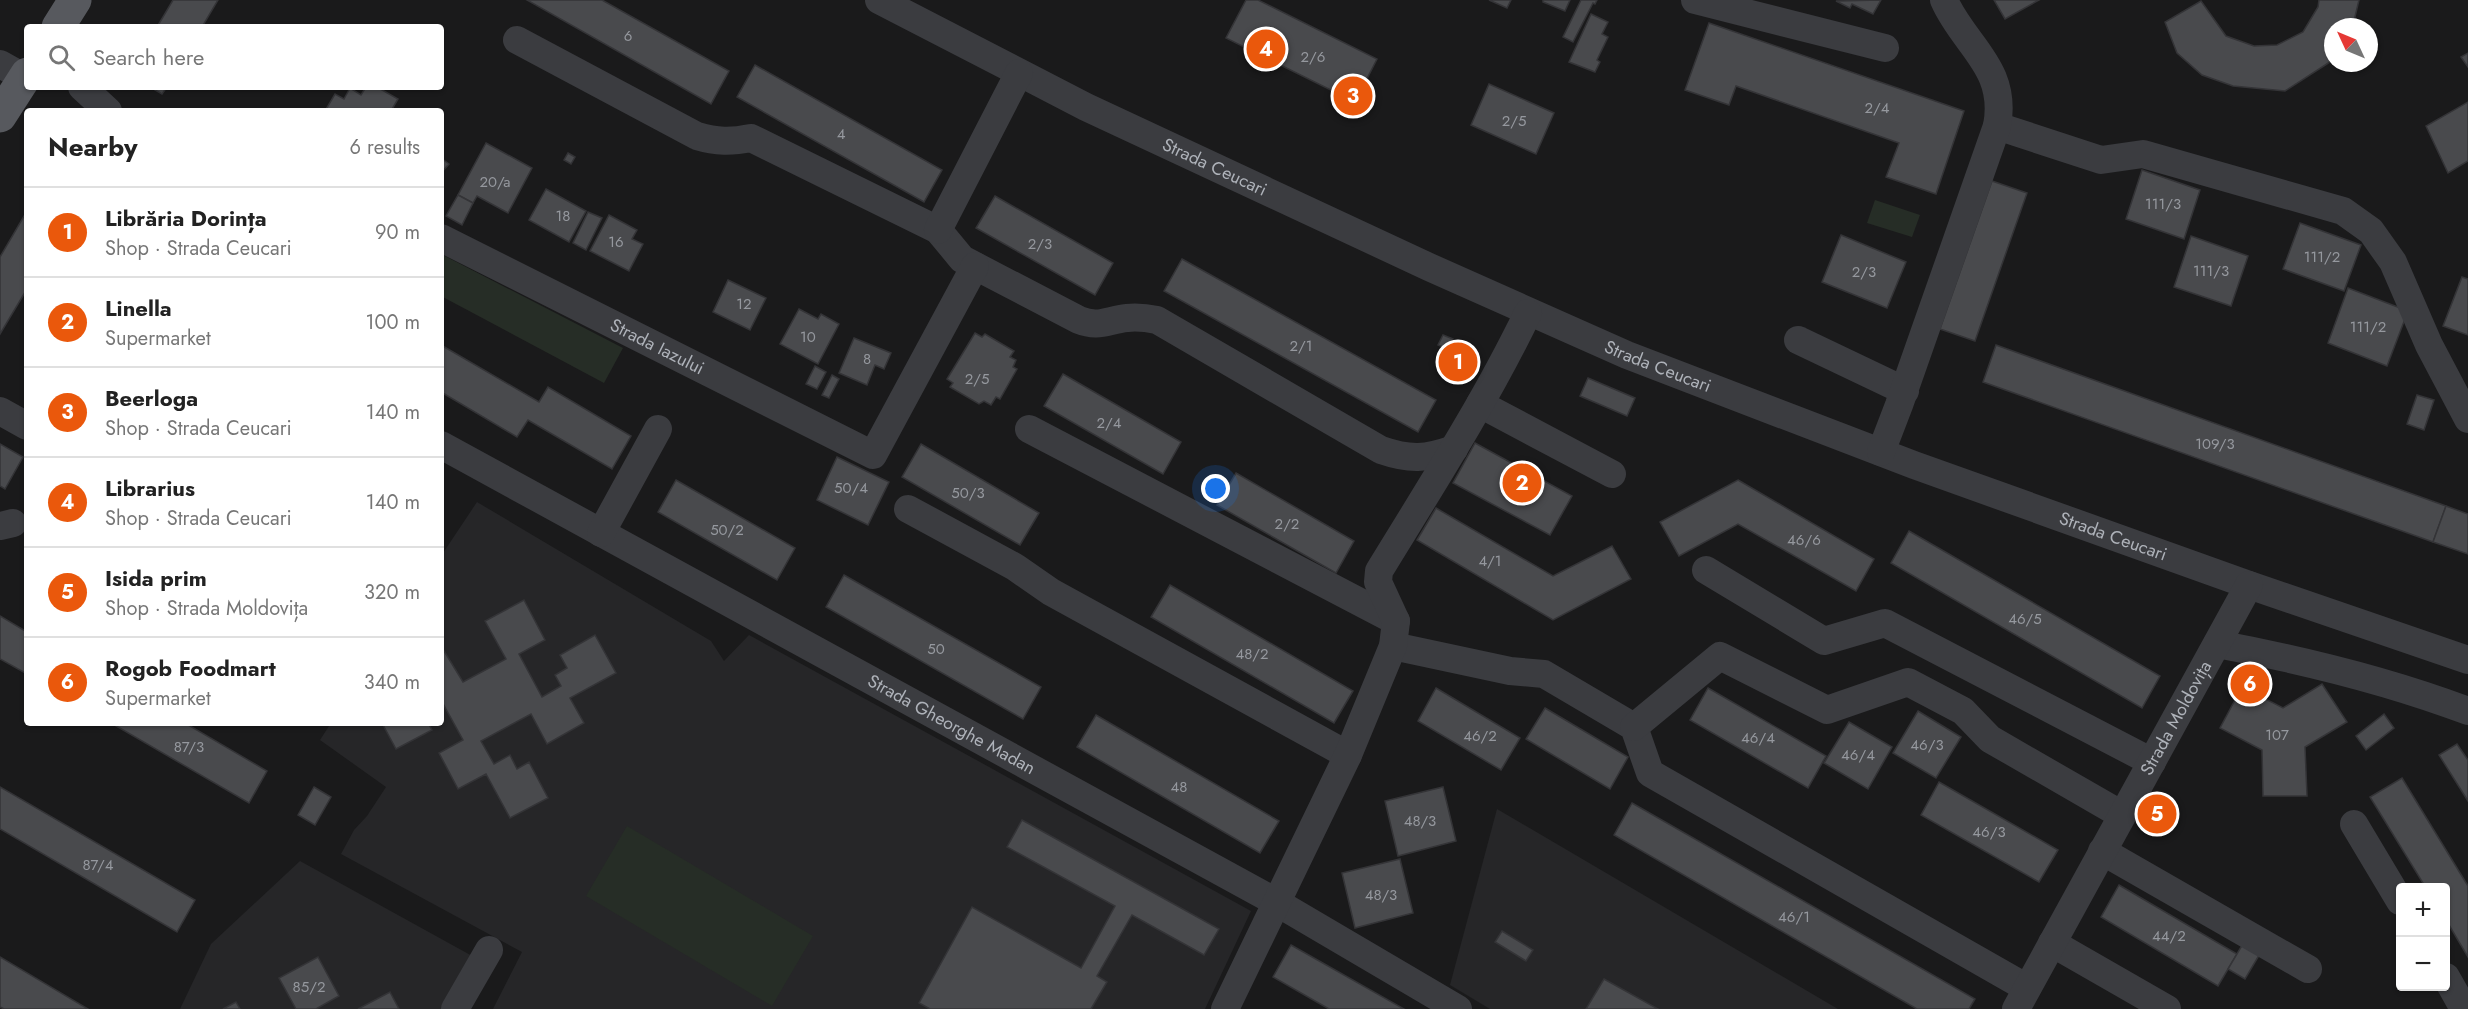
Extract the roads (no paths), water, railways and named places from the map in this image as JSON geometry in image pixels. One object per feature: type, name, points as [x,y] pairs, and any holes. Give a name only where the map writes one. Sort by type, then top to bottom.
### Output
[{"type":"main road","points":[[60,24],[75,0]]},
{"type":"main road","points":[[0,116],[17,72]]},
{"type":"street","name":"Strada Ceucari","points":[[879,0],[1097,112],[1528,313],[1627,355],[1881,452],[2249,585],[2468,660]]},
{"type":"street","points":[[1695,0],[1885,48]]},
{"type":"street","points":[[1881,452],[1905,391],[1997,126],[2000,111],[1992,75],[1986,62],[1951,16],[1944,0]]},
{"type":"street","points":[[517,40],[697,136],[716,141],[733,142],[751,138],[938,230],[962,259],[1088,324],[1098,325],[1125,318],[1141,317],[1157,320],[1381,450],[1419,458],[1431,457],[1454,449]]},
{"type":"street","points":[[938,230],[1019,73]]},
{"type":"street","points":[[85,90],[105,108]]},
{"type":"street","points":[[1997,126],[2101,160],[2143,154],[2343,211],[2356,219],[2371,231],[2393,262],[2429,345],[2468,419]]},
{"type":"street","name":"Strada Iazului","points":[[444,240],[873,455],[975,266]]},
{"type":"street","points":[[1225,1009],[1348,755],[1394,633],[1378,582],[1379,571],[1480,404],[1528,313]]},
{"type":"street","points":[[1798,340],[1905,391]]},
{"type":"street","points":[[1480,404],[1612,474]]},
{"type":"street","points":[[0,411],[24,424]]},
{"type":"street","points":[[601,533],[658,429]]},
{"type":"street","points":[[1029,429],[1394,633],[1510,671],[1544,674],[1634,727],[1650,773],[2021,998]]},
{"type":"street","name":"Strada Gheorghe Madan","points":[[444,447],[1276,902],[1458,1009]]},
{"type":"street","points":[[908,509],[1015,567],[1051,592],[1348,755]]},
{"type":"street","points":[[1706,570],[1824,641],[1885,623],[2152,762]]},
{"type":"street","name":"Strada Moldovița","points":[[2021,998],[2249,585]]},
{"type":"street","points":[[2217,644],[2306,661],[2413,690],[2468,711]]},
{"type":"street","points":[[1634,727],[1720,656],[1827,710],[1908,682],[1963,711],[1990,739],[2122,815]]},
{"type":"street","points":[[2354,824],[2396,894]]},
{"type":"street","points":[[2102,851],[2308,969]]},
{"type":"street","points":[[2052,943],[2168,1009]]},
{"type":"street","points":[[455,1009],[489,950]]},
{"type":"street","points":[[2450,985],[2464,1009]]},
{"type":"place","name":"Librarius","points":[[1266,49]]},
{"type":"place","name":"Beerloga","points":[[1353,96]]},
{"type":"place","name":"Librăria Dorința","points":[[1458,362]]},
{"type":"place","name":"Linella","points":[[1522,483]]},
{"type":"place","name":"Rogob Foodmart","points":[[2250,684]]},
{"type":"place","name":"Isida prim","points":[[2157,814]]}]
